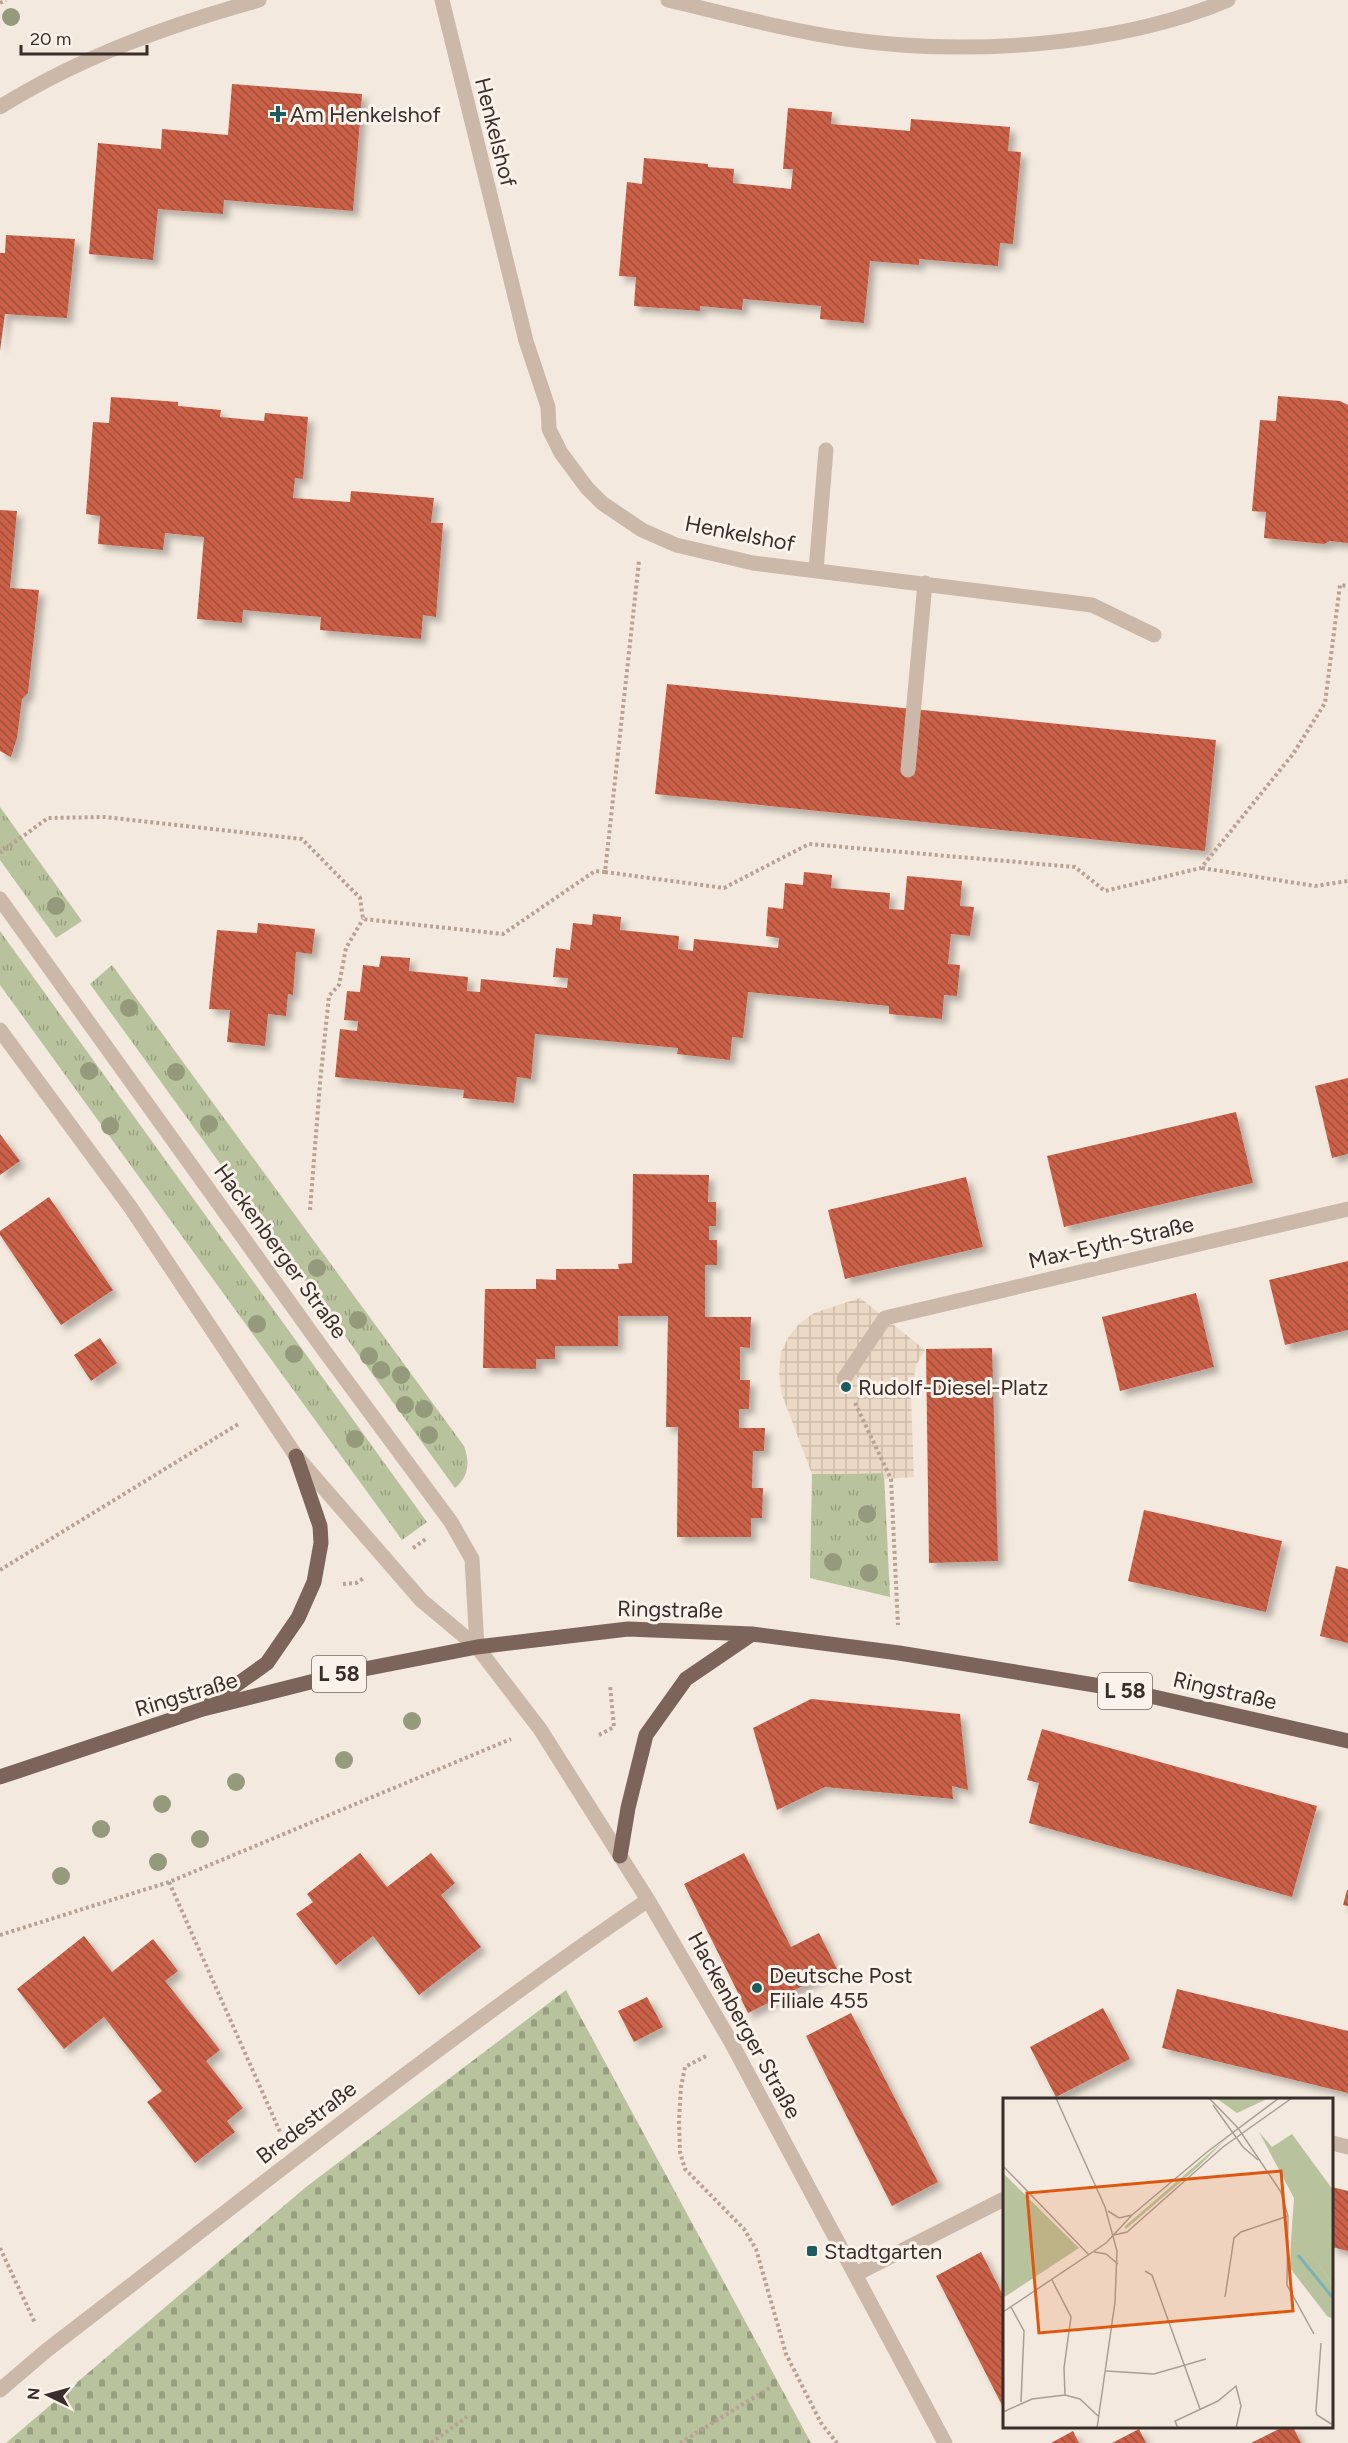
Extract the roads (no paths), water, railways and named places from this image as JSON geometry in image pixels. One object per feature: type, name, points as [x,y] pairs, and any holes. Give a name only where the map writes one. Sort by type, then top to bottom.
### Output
[{"type":"main road","points":[[202,1709],[267,1663],[298,1618],[314,1582],[321,1543],[320,1526],[296,1456]]},
{"type":"main road","name":"Ringstraße","points":[[0,1777],[202,1709],[354,1671],[477,1647],[608,1630],[752,1634],[899,1653],[1119,1689],[1348,1741]]},
{"type":"main road","points":[[620,1856],[628,1808],[646,1735],[686,1679],[752,1634]]},
{"type":"street","points":[[0,107],[42,81],[135,40],[203,16],[260,0]]},
{"type":"street","name":"Henkelshof","points":[[442,0],[526,341],[548,407],[549,429],[571,469],[602,503],[642,530],[676,545],[706,554],[753,563],[1092,605],[1154,635]]},
{"type":"street","points":[[668,0],[777,26],[845,39],[941,46],[994,45],[1091,37],[1135,29],[1228,0]]},
{"type":"street","points":[[816,570],[826,450]]},
{"type":"street","points":[[908,770],[925,583]]},
{"type":"street","name":"Hackenberger Straße","points":[[0,899],[451,1522],[472,1559],[477,1647]]},
{"type":"street","name":"Hackenberger Straße","points":[[0,1030],[131,1208],[296,1456],[421,1600],[477,1647],[540,1729],[648,1900],[731,2042],[945,2443]]},
{"type":"street","name":"Max-Eyth-Straße","points":[[844,1379],[885,1318],[1348,1209]]},
{"type":"street","name":"Bredestraße","points":[[0,2390],[47,2350],[423,2060],[541,1973],[648,1900]]},
{"type":"street","points":[[1333,2143],[1348,2147]]},
{"type":"street","points":[[856,2274],[1003,2200]]},
{"type":"place","name":"Am Henkelshof","points":[[278,114]]},
{"type":"place","name":"Rudolf-Diesel-Platz","points":[[846,1387]]},
{"type":"place","name":"Deutsche Post Filiale 455","points":[[757,1988]]},
{"type":"place","name":"Stadtgarten","points":[[812,2251]]}]
